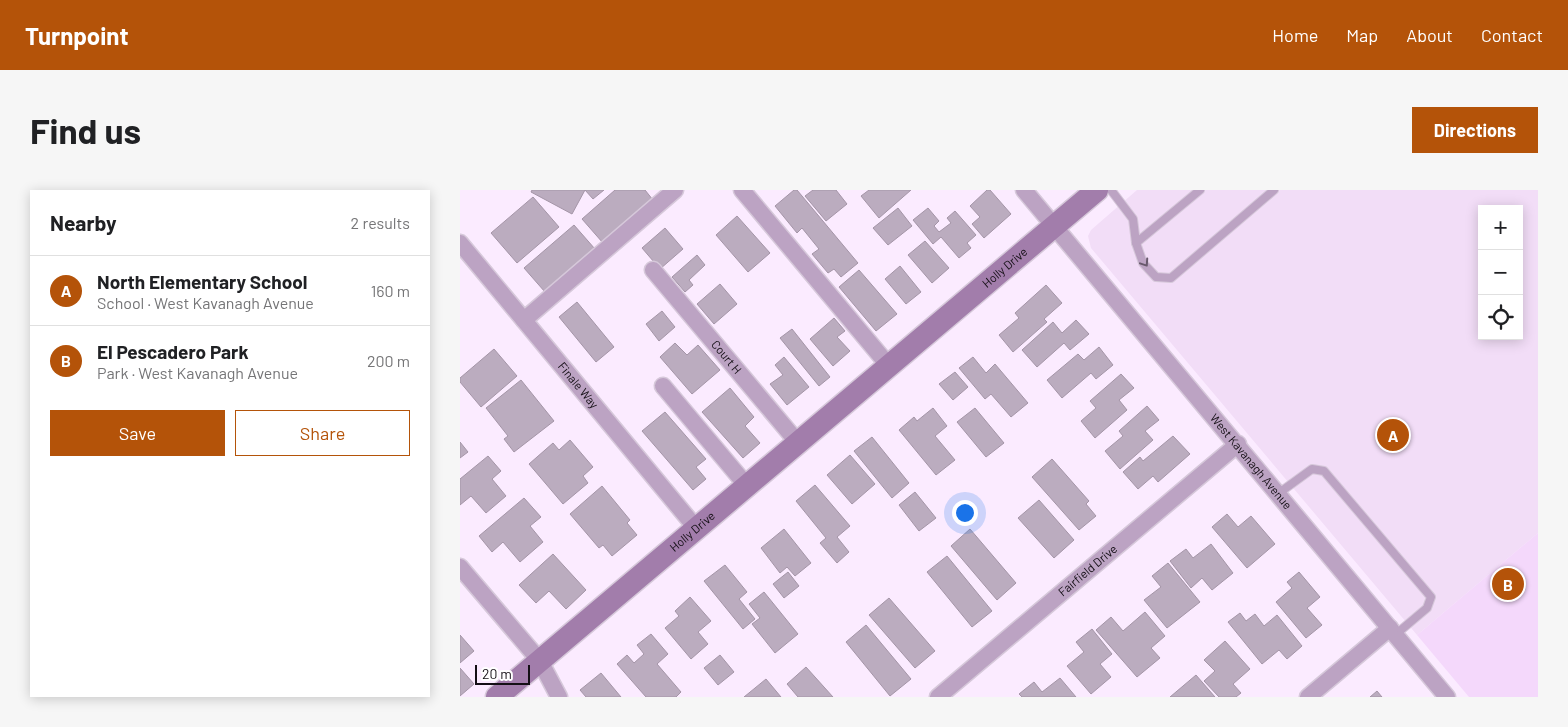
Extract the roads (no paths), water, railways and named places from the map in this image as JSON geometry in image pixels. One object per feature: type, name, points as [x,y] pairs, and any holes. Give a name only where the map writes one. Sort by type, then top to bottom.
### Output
[{"type":"street","points":[[524,320],[675,190]]},
{"type":"street","points":[[742,190],[890,366]]},
{"type":"street","name":"West Kavanagh Avenue","points":[[1024,190],[1448,697]]},
{"type":"street","name":"Holly Drive","points":[[497,697],[696,528],[799,444],[1097,190]]},
{"type":"street","name":"Finale Way","points":[[460,243],[696,528]]},
{"type":"street","name":"Court H","points":[[653,270],[799,444]]},
{"type":"street","points":[[663,386],[747,486]]},
{"type":"street","name":"Fairfield Drive","points":[[938,697],[1238,444]]},
{"type":"street","points":[[460,567],[540,661],[559,697]]},
{"type":"street","points":[[1308,697],[1392,631]]},
{"type":"lane","points":[[1111,190],[1134,218],[1136,243],[1143,263],[1156,277],[1171,278],[1274,190]]},
{"type":"lane","points":[[1136,243],[1200,190]]},
{"type":"lane","points":[[1279,493],[1312,469],[1324,470],[1431,597],[1427,608],[1392,631]]},
{"type":"place","name":"North Elementary School","points":[[1393,435]]},
{"type":"place","name":"El Pescadero Park","points":[[1508,584]]}]
